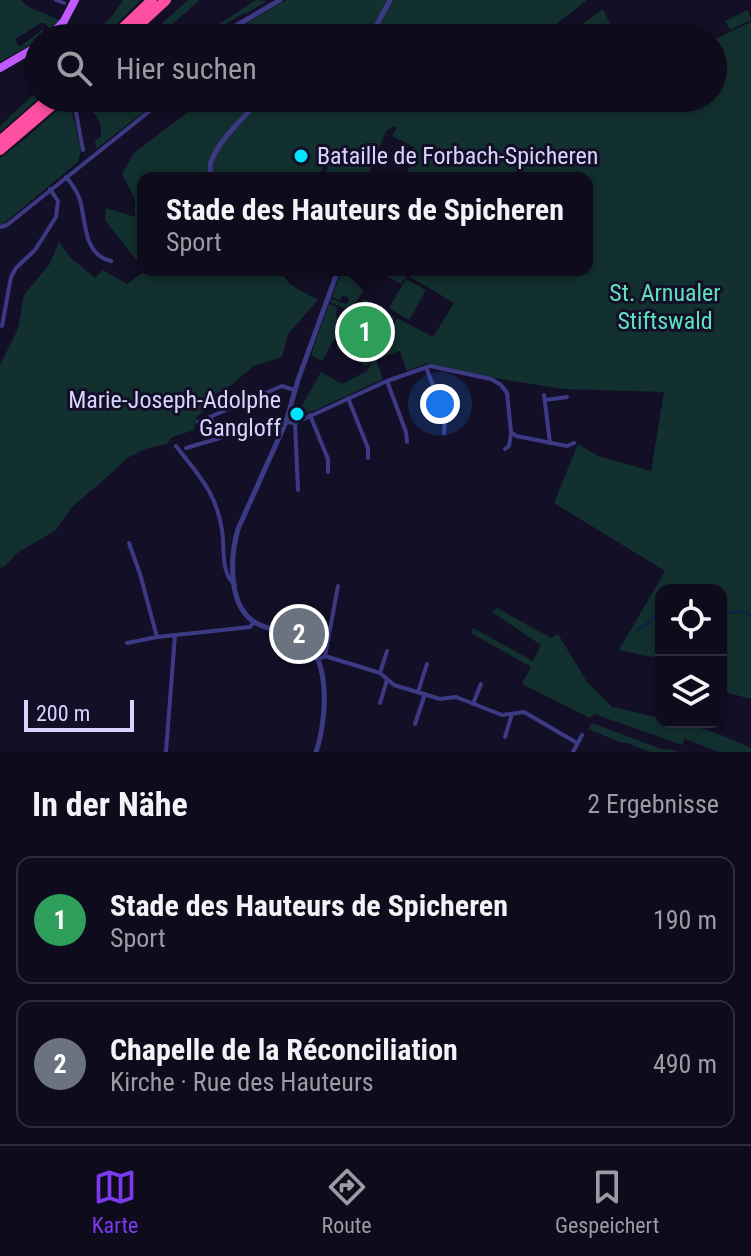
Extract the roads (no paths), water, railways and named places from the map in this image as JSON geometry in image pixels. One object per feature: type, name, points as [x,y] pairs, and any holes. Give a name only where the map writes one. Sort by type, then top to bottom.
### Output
[{"type":"highway","points":[[127,24],[152,0]]},
{"type":"highway","points":[[140,24],[166,0]]},
{"type":"highway","points":[[0,141],[33,112]]},
{"type":"highway","points":[[0,150],[45,112]]},
{"type":"main road","points":[[62,24],[75,0]]},
{"type":"main road","points":[[0,68],[24,54]]},
{"type":"street","points":[[56,0],[64,3]]},
{"type":"street","points":[[239,24],[280,0]]},
{"type":"street","points":[[377,24],[390,0]]},
{"type":"street","points":[[76,112],[83,150]]},
{"type":"street","points":[[0,227],[7,225],[148,112]]},
{"type":"street","points":[[211,172],[211,161],[221,144],[250,112]]},
{"type":"street","points":[[66,177],[80,199],[92,247],[101,258],[111,261]]},
{"type":"street","points":[[2,326],[11,277],[35,250],[56,217],[58,201],[50,189]]},
{"type":"street","points":[[336,276],[286,422],[238,529],[232,562],[241,609],[254,622],[304,642],[322,658],[380,673],[394,685],[440,699],[456,697],[502,715],[524,712],[577,743]]},
{"type":"street","points":[[286,422],[295,423],[387,381],[426,367],[436,367],[491,379],[501,385],[507,393],[511,432],[509,446],[505,449]]},
{"type":"street","points":[[426,367],[445,418],[444,433]]},
{"type":"street","points":[[387,381],[407,442]]},
{"type":"street","points":[[198,422],[282,386],[294,393]]},
{"type":"street","points":[[550,443],[544,398],[567,397]]},
{"type":"street","points":[[348,398],[368,448],[368,458]]},
{"type":"street","points":[[310,415],[328,459],[328,472]]},
{"type":"street","points":[[186,448],[220,438],[210,417]]},
{"type":"street","points":[[295,423],[298,490]]},
{"type":"street","points":[[511,432],[516,436],[567,446],[574,443]]},
{"type":"street","points":[[176,446],[211,491],[222,530],[228,579],[235,585]]},
{"type":"street","points":[[129,543],[157,637]]},
{"type":"street","points":[[316,752],[322,734],[324,711],[322,658],[338,586]]},
{"type":"street","points":[[127,643],[250,627],[254,622]]},
{"type":"street","points":[[166,752],[175,635]]},
{"type":"street","points":[[380,673],[387,651]]},
{"type":"street","points":[[418,692],[427,664]]},
{"type":"street","points":[[380,703],[387,680]]},
{"type":"street","points":[[473,704],[481,684]]},
{"type":"street","points":[[415,724],[425,694]]},
{"type":"street","points":[[505,737],[512,714]]},
{"type":"street","points":[[573,752],[582,735]]},
{"type":"waterway","points":[[727,614],[739,612],[751,615]]},
{"type":"waterway","points":[[637,631],[655,616]]},
{"type":"place","name":"Bataille de Forbach-Spicheren","points":[[301,156]]},
{"type":"place","name":"Stade des Hauteurs de Spicheren","points":[[365,332]]},
{"type":"place","name":"Marie-Joseph-Adolphe Gangloff","points":[[297,414]]},
{"type":"place","name":"Chapelle de la Réconciliation","points":[[299,634]]},
{"type":"park label","name":"St. Arnualer Stiftswald","points":[[665,307]]}]
